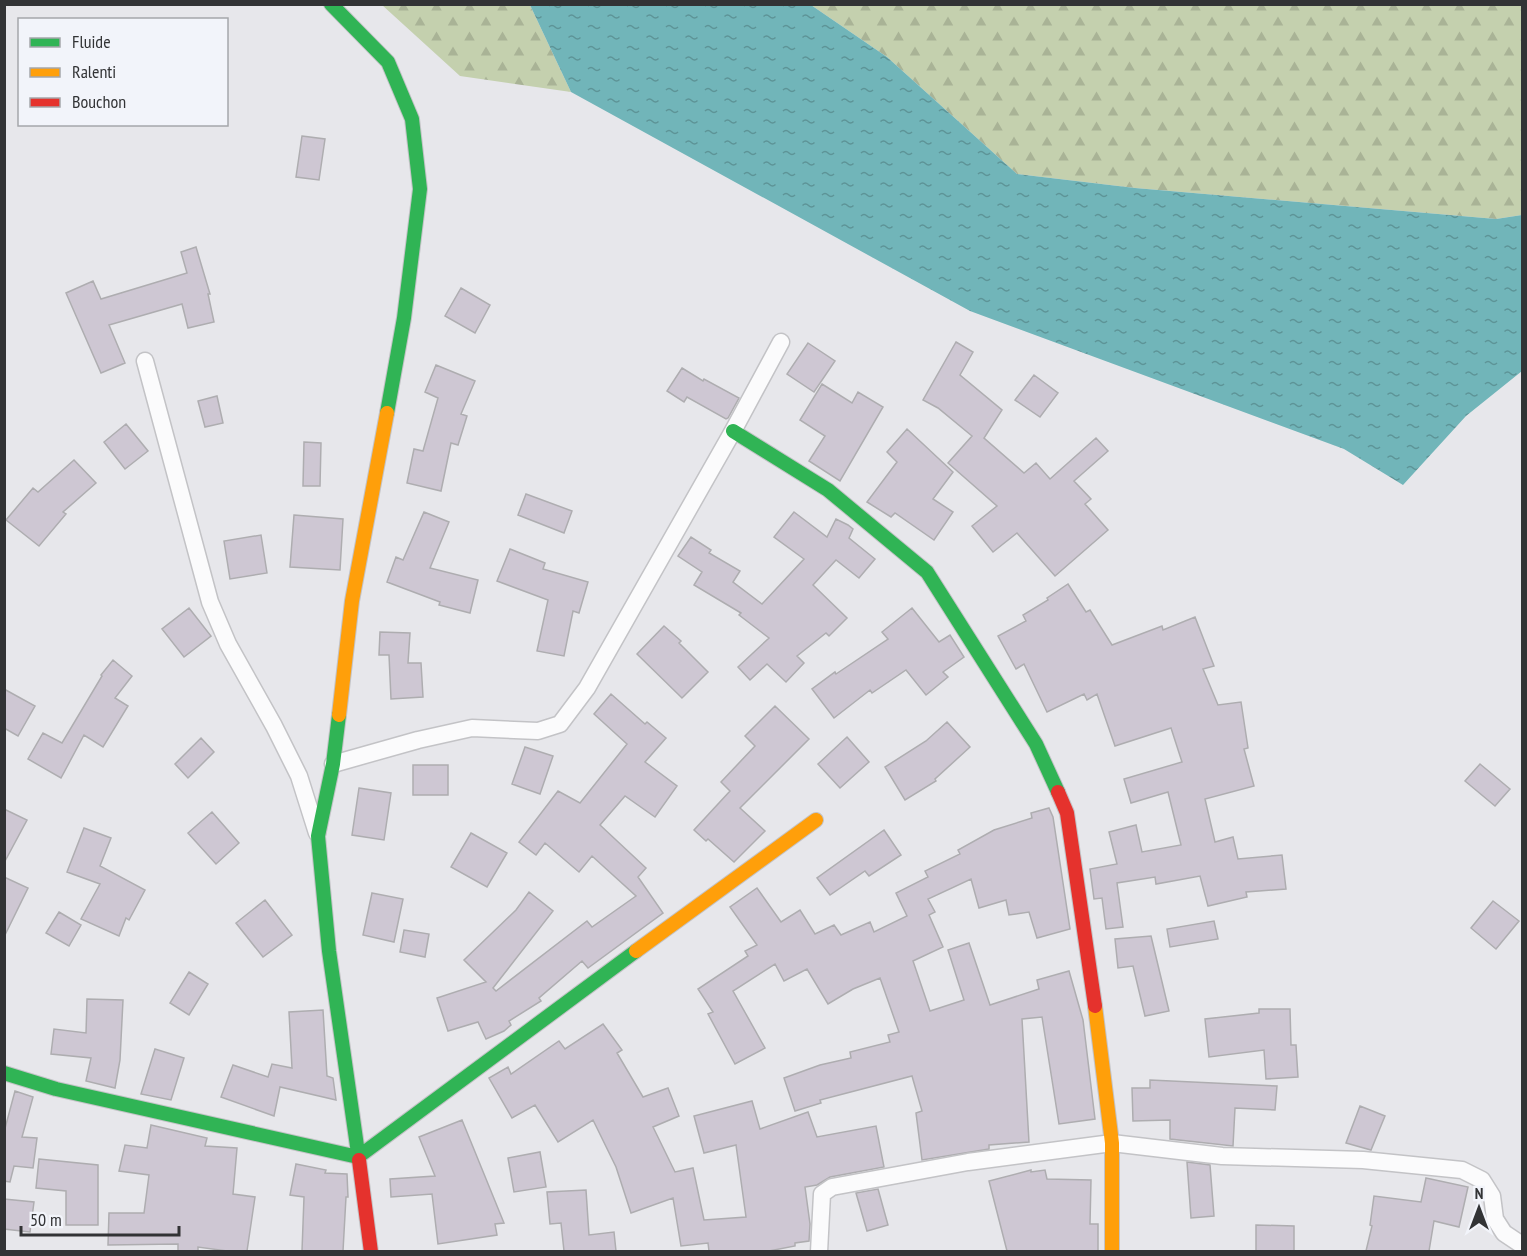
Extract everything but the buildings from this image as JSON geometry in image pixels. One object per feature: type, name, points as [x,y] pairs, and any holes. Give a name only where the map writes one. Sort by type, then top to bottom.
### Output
[{"type":"street","points":[[318,836],[333,764],[352,601],[404,318],[420,189],[412,119],[388,62],[331,4]]},
{"type":"street","points":[[333,764],[418,740],[472,728],[538,731],[560,723],[587,688],[781,342]]},
{"type":"street","points":[[145,361],[210,602],[228,644],[274,726],[298,776],[318,836],[329,951],[371,1251]]},
{"type":"street","points":[[733,431],[828,490],[927,572],[1036,744],[1067,813],[1093,988],[1112,1143],[1112,1251]]},
{"type":"street","points":[[4,1073],[56,1089],[358,1157],[816,820]]},
{"type":"street","points":[[819,1251],[822,1194],[832,1186],[968,1162],[1112,1143],[1222,1156],[1363,1160],[1462,1170],[1482,1180],[1492,1196],[1495,1219],[1504,1233],[1522,1245]]},
{"type":"green space","points":[[382,5],[530,5],[571,92],[460,76]]},
{"type":"green space","points":[[811,5],[1522,5],[1522,215],[1496,219],[1135,188],[1017,174],[887,57]]},
{"type":"water","points":[[530,5],[811,5],[887,57],[1017,174],[1135,188],[1496,219],[1522,215],[1522,371],[1466,416],[1403,485],[1344,449],[970,311],[571,92]]},
{"type":"traffic: fast","points":[[331,4],[388,62],[412,119],[420,189],[404,318],[387,413]]},
{"type":"traffic: fast","points":[[733,431],[828,490],[927,572],[1036,744],[1058,792]]},
{"type":"traffic: fast","points":[[339,715],[333,764],[318,836],[329,951],[359,1160]]},
{"type":"traffic: fast","points":[[4,1073],[56,1089],[358,1157],[636,951]]},
{"type":"traffic: slow","points":[[339,715],[352,601],[387,413]]},
{"type":"traffic: slow","points":[[636,951],[816,820]]},
{"type":"traffic: slow","points":[[1095,1006],[1112,1143],[1112,1252]]},
{"type":"traffic: jam","points":[[1058,792],[1067,813],[1095,1006]]},
{"type":"traffic: jam","points":[[359,1160],[371,1252]]}]
